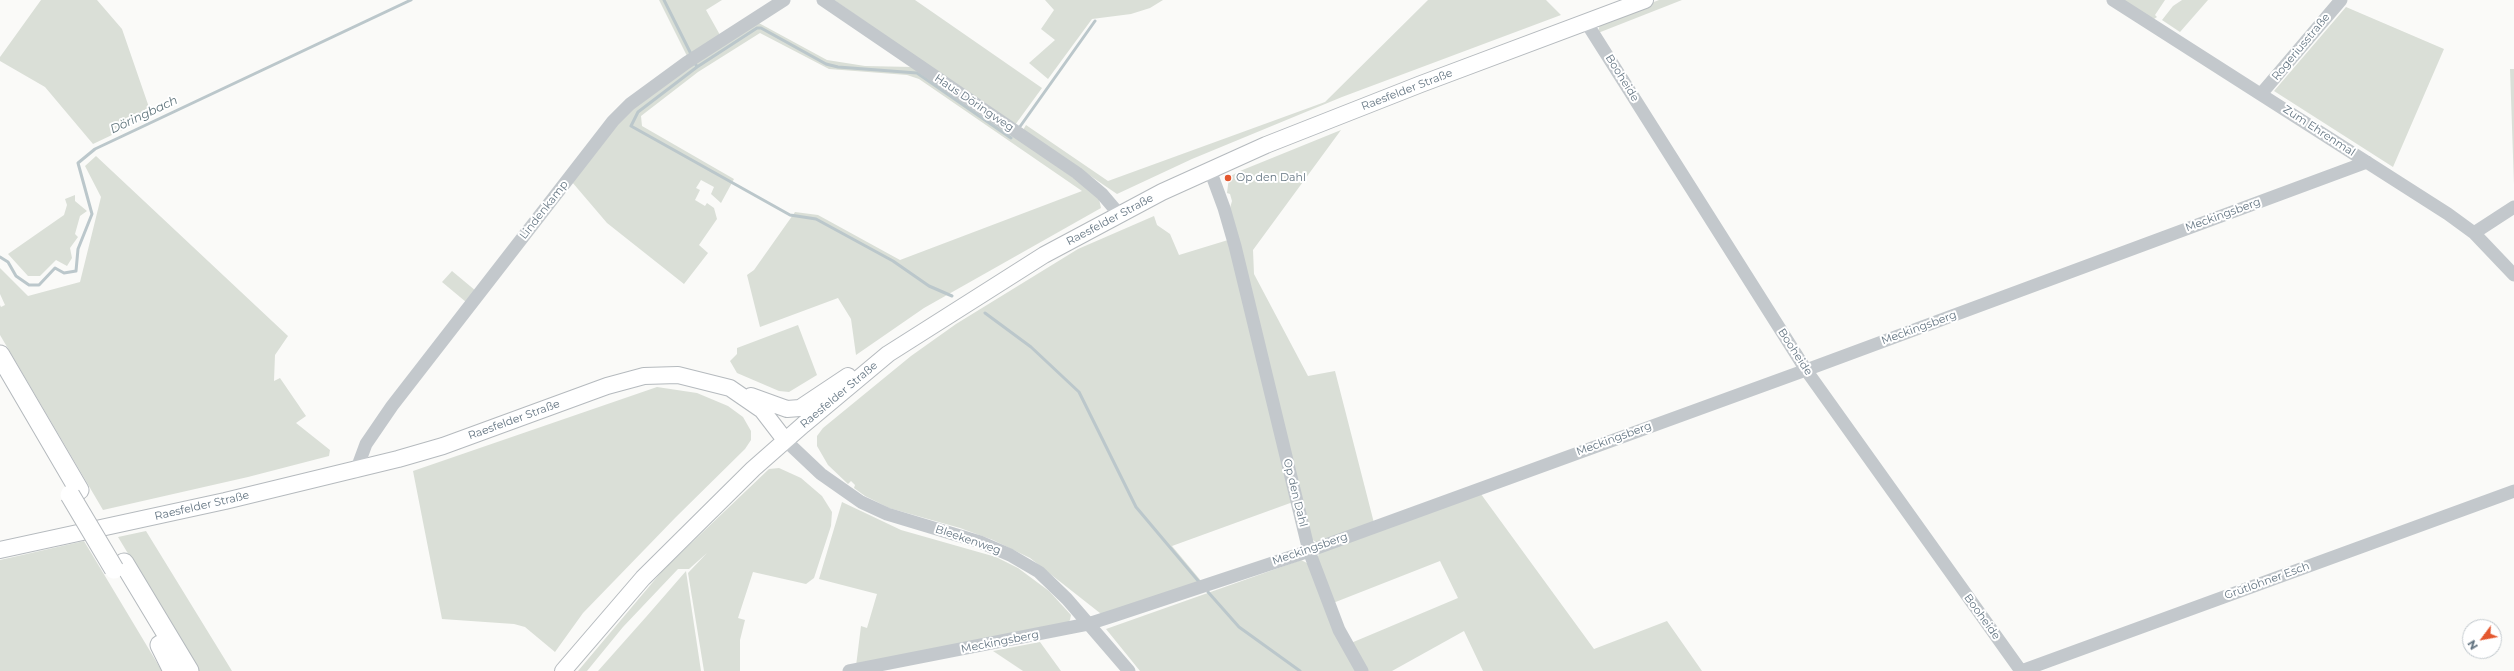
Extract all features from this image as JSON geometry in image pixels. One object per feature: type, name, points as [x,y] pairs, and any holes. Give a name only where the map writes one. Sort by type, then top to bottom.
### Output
[{"type":"highway","points":[[0,355],[75,493]]},
{"type":"highway","points":[[0,374],[119,566],[189,671]]},
{"type":"highway","points":[[119,566],[173,671]]},
{"type":"highway","points":[[160,645],[177,671]]},
{"type":"main road","name":"Raesfelder Straße","points":[[0,550],[356,471],[443,446],[607,386],[644,376],[662,375],[692,378],[737,391],[762,410],[786,440],[888,354],[1044,255],[1119,214],[1210,170],[1306,129],[1645,0]]},
{"type":"main road","points":[[737,391],[787,409],[800,408],[846,377],[888,354]]},
{"type":"main road","points":[[563,671],[607,617],[653,568],[786,440]]},
{"type":"street","name":"Lindenkamp","points":[[356,471],[366,444],[392,406],[613,121],[630,104],[686,63],[784,0]]},
{"type":"street","name":"Haus Döringweg","points":[[823,0],[1077,173],[1102,194],[1119,214]]},
{"type":"street","name":"Zum Ehrenmal","points":[[2113,0],[2367,162],[2474,233],[2514,275]]},
{"type":"street","name":"Rogeriusstraße","points":[[2261,94],[2341,0]]},
{"type":"street","name":"Booheide","points":[[1586,22],[1806,370],[2021,671]]},
{"type":"street","name":"Meckingsberg","points":[[849,671],[1088,624],[1309,551],[1806,370],[2367,162]]},
{"type":"street","name":"Op den Dahl","points":[[1210,170],[1224,208],[1232,238],[1309,551],[1339,630],[1362,671]]},
{"type":"street","points":[[2474,233],[2514,207]]},
{"type":"street","name":"Bleekenweg","points":[[786,440],[821,474],[861,502],[887,514],[980,542],[1024,563],[1054,585],[1129,671]]},
{"type":"street","name":"Grütlohner Esch","points":[[2021,671],[2514,491]]},
{"type":"shaded area","points":[[41,0],[97,0],[122,29],[152,116],[93,144],[45,87],[0,61],[0,57]]},
{"type":"shaded area","points":[[659,0],[722,0],[706,10],[720,35],[687,56]]},
{"type":"shaded area","points":[[834,0],[915,0],[1042,88],[1015,125]]},
{"type":"shaded area","points":[[1045,0],[1163,0],[1150,8],[1131,14],[1092,19],[1048,79],[1029,63],[1055,40],[1041,29],[1054,10]]},
{"type":"shaded area","points":[[1428,0],[1546,0],[1561,15],[1342,97],[1192,159],[1117,194],[1023,130],[1026,125],[1108,181],[1325,102]]},
{"type":"shaded area","points":[[1659,0],[1682,0],[1598,33],[1600,23]]},
{"type":"shaded area","points":[[2122,0],[2165,0],[2155,15],[2157,17],[2154,19]]},
{"type":"shaded area","points":[[2182,0],[2208,0],[2180,32],[2162,20],[2173,6]]},
{"type":"shaded area","points":[[2346,7],[2444,49],[2393,167],[2274,91]]},
{"type":"shaded area","points":[[757,22],[827,60],[865,66],[913,67],[1084,185],[1099,199],[1101,208],[924,308],[856,355],[851,319],[838,298],[760,327],[747,275],[754,270],[795,212],[818,215],[900,260],[1082,191],[919,79],[907,75],[829,69],[760,33],[698,72],[641,116],[642,126],[734,179],[721,203],[711,194],[714,187],[701,180],[696,188],[700,190],[695,200],[705,206],[707,203],[714,208],[717,219],[699,245],[708,253],[684,284],[607,223],[572,182],[616,125],[635,107],[691,64]]},
{"type":"shaded area","points":[[2510,69],[2514,69],[2514,185]]},
{"type":"shaded area","points":[[1341,130],[1253,250],[1254,274],[1308,376],[1335,371],[1374,523],[1318,543],[1311,539],[1230,208],[1232,201],[1230,194],[1227,193],[1229,177],[1240,171]]},
{"type":"shaded area","points":[[96,156],[288,336],[275,355],[274,381],[280,378],[306,416],[296,423],[330,450],[329,456],[248,477],[103,510],[0,335],[0,305],[1,307],[5,305],[0,294],[0,268],[28,296],[80,282],[101,197],[85,166]]},
{"type":"shaded area","points":[[75,195],[75,201],[87,211],[80,216],[75,234],[78,237],[70,248],[72,258],[67,266],[56,260],[40,276],[28,276],[8,254],[64,215],[67,205],[65,199]]},
{"type":"shaded area","points":[[1154,216],[1157,225],[1170,234],[1179,255],[1228,240],[1293,502],[1172,546],[1202,582],[1105,617],[1030,558],[993,540],[960,528],[889,508],[865,496],[854,488],[855,485],[851,481],[848,484],[828,465],[817,446],[817,436],[823,428],[911,356],[956,324],[1078,249]]},
{"type":"shaded area","points":[[452,271],[476,291],[466,302],[442,282]]},
{"type":"shaded area","points":[[798,325],[817,375],[789,392],[779,391],[737,373],[730,361],[737,354],[737,348]]},
{"type":"shaded area","points":[[657,387],[697,393],[728,406],[743,417],[751,431],[751,440],[745,449],[676,517],[583,613],[555,652],[525,627],[514,624],[442,619],[413,471]]},
{"type":"shaded area","points":[[779,468],[801,478],[822,496],[832,512],[831,526],[814,578],[806,584],[753,572],[738,618],[745,620],[740,640],[740,671],[704,671],[688,573],[707,553],[689,569],[678,569],[623,627],[587,671],[578,671],[663,570],[769,469]]},
{"type":"shaded area","points":[[1478,490],[1594,649],[1667,621],[1702,671],[1483,671],[1464,631],[1392,671],[1367,671],[1351,643],[1458,598],[1440,561],[1333,603],[1317,559],[1320,551]]},
{"type":"shaded area","points":[[842,502],[901,530],[996,557],[1018,568],[1049,591],[1071,615],[1070,620],[1067,624],[856,666],[861,626],[867,628],[877,594],[819,579]]},
{"type":"shaded area","points":[[146,531],[232,671],[199,671],[118,537]]},
{"type":"shaded area","points":[[84,541],[162,671],[0,671],[0,560]]},
{"type":"shaded area","points":[[1301,560],[1309,564],[1357,671],[1140,671],[1106,629]]},
{"type":"shaded area","points":[[686,571],[701,671],[598,671],[646,617]]},
{"type":"shaded area","points":[[1040,642],[1061,671],[1023,671],[993,651]]},
{"type":"waterway","name":"Döringbach","points":[[0,257],[8,262],[16,276],[29,285],[39,285],[55,268],[64,273],[76,271],[78,249],[92,214],[78,163],[95,149],[411,0]]},
{"type":"waterway","points":[[664,0],[692,56]]},
{"type":"waterway","points":[[1019,128],[1095,21]]},
{"type":"waterway","points":[[694,61],[697,67],[757,28],[761,28],[826,64],[838,67],[917,73],[1011,138]]},
{"type":"waterway","points":[[697,67],[638,112],[631,126],[790,215],[816,219],[893,261],[929,286],[952,296]]},
{"type":"waterway","points":[[985,313],[1031,347],[1079,392],[1136,507],[1200,583]]},
{"type":"waterway","points":[[1208,592],[1239,627],[1300,671]]},
{"type":"place","name":"Op den Dahl","points":[[1228,178]]}]
